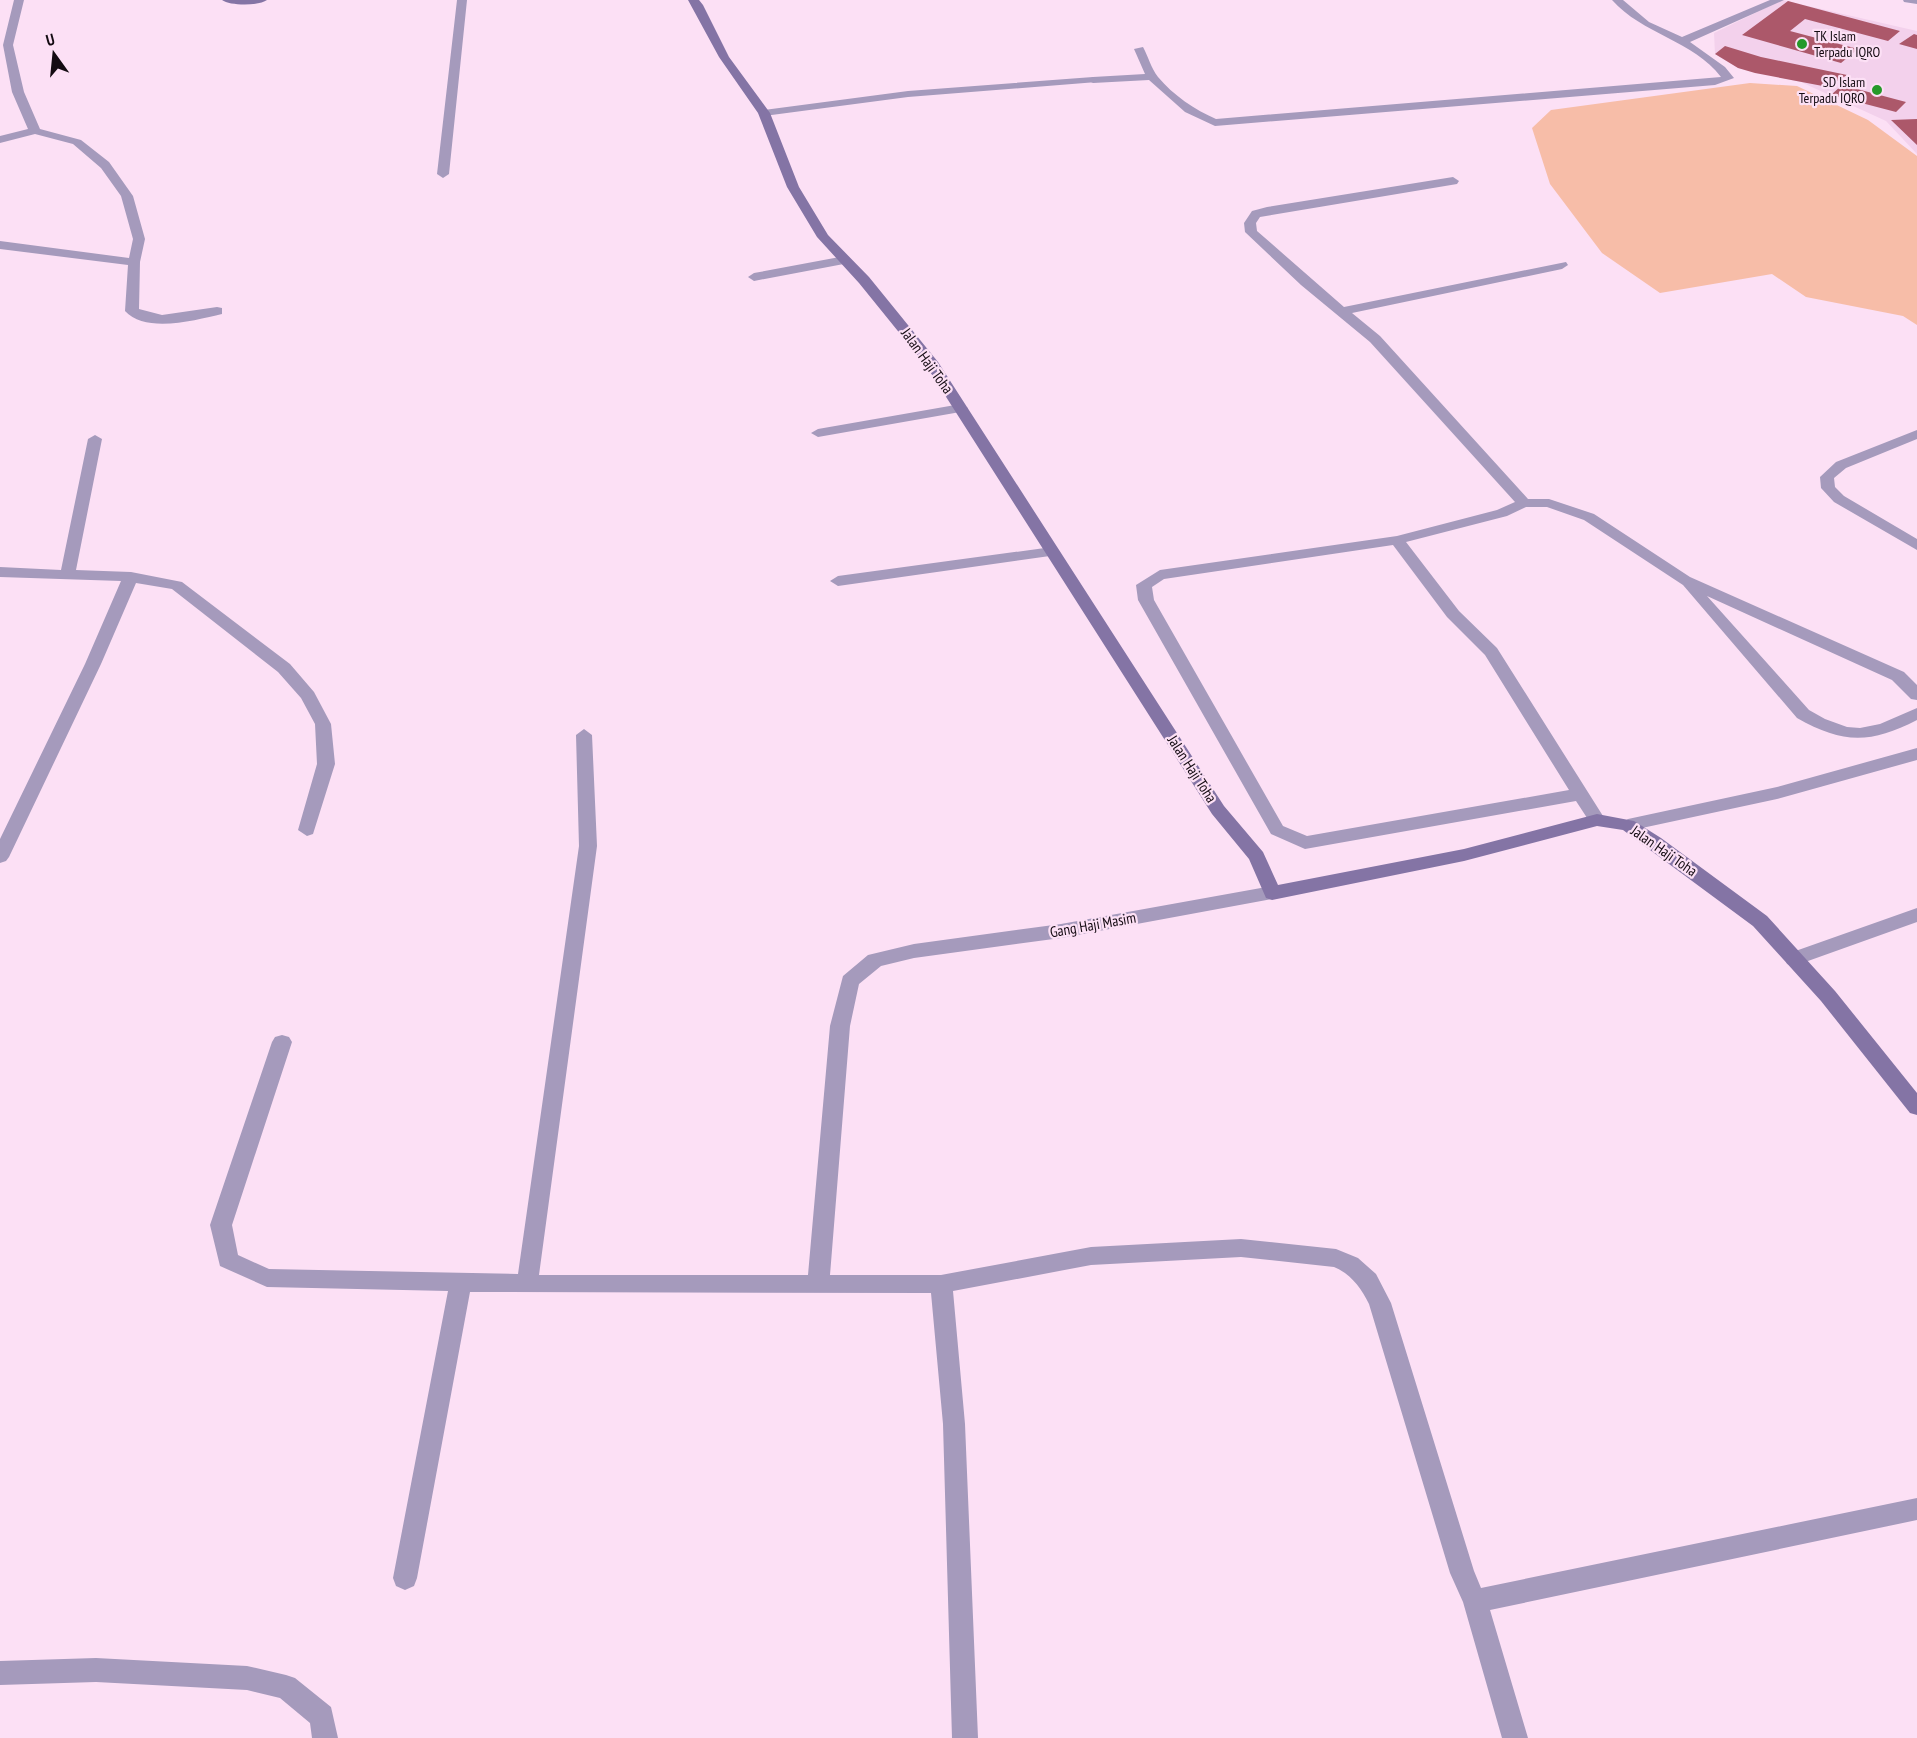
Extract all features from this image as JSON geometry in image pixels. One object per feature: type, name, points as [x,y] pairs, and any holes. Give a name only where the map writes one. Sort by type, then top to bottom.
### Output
[{"type":"street","points":[[19,0],[8,45],[18,92],[35,131]]},
{"type":"street","points":[[227,0],[262,0]]},
{"type":"street","points":[[443,174],[462,0]]},
{"type":"street","name":"Jalan Haji Toha","points":[[693,0],[699,7],[724,57],[764,114],[793,187],[824,237],[933,364],[1218,810],[1257,856],[1272,893],[1464,855],[1597,820],[1628,825],[1760,921],[1828,996],[1917,1107]]},
{"type":"street","points":[[1139,49],[1152,77],[1171,98],[1198,116],[1215,123],[1715,82],[1728,78],[1721,69],[1682,40],[1645,24],[1617,0]]},
{"type":"street","points":[[1682,40],[1779,0]]},
{"type":"street","points":[[1908,0],[1917,2]]},
{"type":"street","points":[[764,114],[909,94],[1152,77]]},
{"type":"street","points":[[0,140],[35,131],[77,142],[105,165],[127,196],[139,239],[134,262],[132,311],[139,316],[154,319],[217,311]]},
{"type":"street","points":[[1453,181],[1344,197],[1256,214],[1250,223],[1251,231],[1306,282],[1344,311],[1375,339],[1524,503]]},
{"type":"street","points":[[0,244],[134,262]]},
{"type":"street","points":[[754,277],[845,260]]},
{"type":"street","points":[[1344,311],[1562,265]]},
{"type":"street","points":[[818,433],[961,408]]},
{"type":"street","points":[[1917,434],[1840,465],[1827,477],[1828,488],[1839,499],[1917,545]]},
{"type":"street","points":[[68,574],[95,439]]},
{"type":"street","points":[[1580,794],[1305,843],[1277,830],[1146,600],[1144,585],[1160,575],[1397,540],[1502,513],[1524,503],[1549,503],[1589,518],[1685,580],[1899,676],[1917,695]]},
{"type":"street","points":[[1397,540],[1453,614],[1491,652],[1597,820]]},
{"type":"street","points":[[838,580],[1052,552]]},
{"type":"street","points":[[0,572],[131,577],[177,585],[284,668],[308,696],[323,724],[326,764],[307,830]]},
{"type":"street","points":[[0,857],[93,664],[131,577]]},
{"type":"street","points":[[1685,580],[1803,714],[1825,728],[1861,735],[1887,730],[1917,713]]},
{"type":"street","points":[[527,1284],[588,846],[584,735]]},
{"type":"street","points":[[1628,825],[1777,793],[1917,754]]},
{"type":"street","name":"Gang Haji Masim","points":[[818,1284],[840,1026],[850,981],[875,960],[914,951],[1061,931],[1272,893]]},
{"type":"street","points":[[1794,959],[1917,915]]},
{"type":"street","points":[[282,1042],[221,1226],[228,1260],[267,1278],[527,1284],[941,1284],[1091,1256],[1241,1248],[1317,1255],[1336,1258],[1350,1264],[1368,1280],[1387,1319],[1404,1384],[1462,1573],[1475,1600],[1515,1738]]},
{"type":"street","points":[[405,1578],[461,1282]]},
{"type":"street","points":[[941,1284],[954,1424],[965,1738]]},
{"type":"street","points":[[1475,1600],[1542,1589],[1917,1509]]},
{"type":"street","points":[[0,1673],[96,1670],[248,1678],[286,1687],[322,1716],[325,1738]]},
{"type":"shaded area","name":"TK Islam Terpadu IQRO","points":[[1782,0],[1917,31],[1917,154],[1886,121],[1801,82],[1738,68],[1715,54],[1714,33]]},
{"type":"shaded area","points":[[1750,83],[1797,86],[1868,120],[1917,156],[1917,325],[1903,316],[1806,297],[1772,274],[1660,293],[1602,253],[1550,184],[1532,128],[1551,110]]},
{"type":"building","points":[[1788,1],[1900,31],[1888,41],[1805,19],[1790,31],[1858,49],[1841,63],[1742,35]]},
{"type":"building","points":[[1914,34],[1917,35],[1917,49],[1899,44]]},
{"type":"building","points":[[1725,46],[1761,57],[1847,75],[1828,87],[1755,73],[1738,68],[1715,54]]},
{"type":"building","points":[[1842,85],[1906,102],[1896,112],[1831,95]]},
{"type":"building","points":[[1917,119],[1917,145],[1891,120]]},
{"type":"place","name":"TK Islam Terpadu IQRO","points":[[1802,44]]},
{"type":"place","name":"SD Islam Terpadu IQRO","points":[[1877,90]]}]
